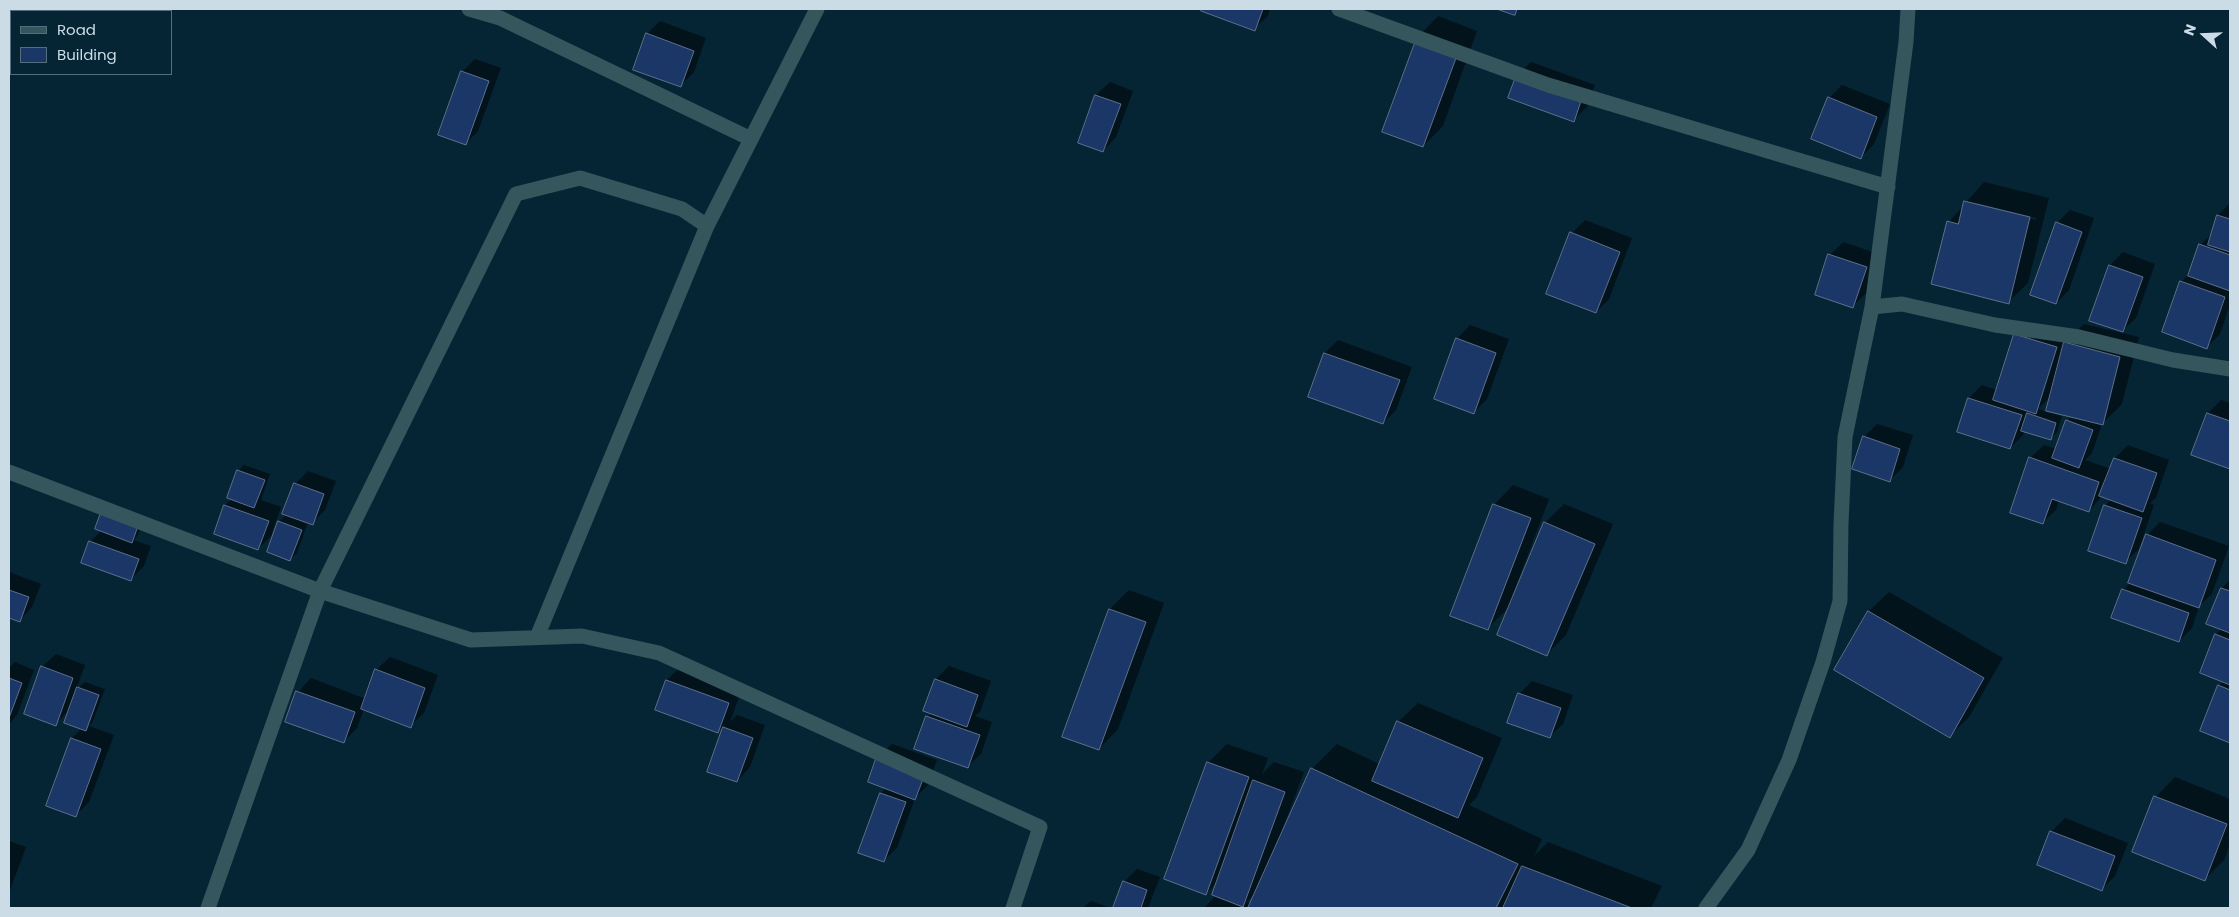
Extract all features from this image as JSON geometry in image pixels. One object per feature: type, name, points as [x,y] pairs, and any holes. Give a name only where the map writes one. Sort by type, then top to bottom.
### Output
[{"type":"street","points":[[469,9],[500,18],[752,139]]},
{"type":"street","points":[[537,637],[707,226],[817,9]]},
{"type":"street","points":[[1339,9],[1548,85],[1888,187]]},
{"type":"street","points":[[1706,908],[1748,850],[1789,760],[1823,662],[1840,601],[1845,437],[1872,306],[1906,42],[1908,9]]},
{"type":"street","points":[[208,908],[320,591],[516,194],[580,178],[682,209],[707,226]]},
{"type":"street","points":[[1872,306],[1902,304],[1995,325],[2079,336],[2173,360],[2230,369]]},
{"type":"street","points":[[9,472],[320,591],[471,640],[582,636],[659,653],[1040,827],[1013,908]]},
{"type":"building","points":[[1202,9],[1263,9],[1255,31],[1201,11]]},
{"type":"building","points":[[1497,9],[1517,9],[1515,15]]},
{"type":"building","points":[[646,33],[694,51],[681,87],[633,70]]},
{"type":"building","points":[[1418,35],[1459,50],[1423,147],[1382,132]]},
{"type":"building","points":[[461,71],[489,81],[466,145],[438,135]]},
{"type":"building","points":[[1517,74],[1582,98],[1574,122],[1508,98]]},
{"type":"building","points":[[1095,95],[1121,104],[1103,152],[1078,143]]},
{"type":"building","points":[[1828,97],[1877,117],[1861,159],[1811,139]]},
{"type":"building","points":[[1964,201],[2030,217],[2009,304],[1931,284],[1947,221],[1958,224]]},
{"type":"building","points":[[2217,215],[2230,219],[2230,252],[2208,245]]},
{"type":"building","points":[[2056,222],[2082,232],[2056,304],[2030,295]]},
{"type":"building","points":[[1570,232],[1620,252],[1596,313],[1546,294]]},
{"type":"building","points":[[2199,244],[2230,255],[2230,291],[2188,276]]},
{"type":"building","points":[[1828,254],[1867,267],[1853,308],[1815,295]]},
{"type":"building","points":[[2109,265],[2143,277],[2123,332],[2089,321]]},
{"type":"building","points":[[2180,281],[2225,297],[2207,349],[2162,332]]},
{"type":"building","points":[[2014,334],[2057,347],[2036,414],[1993,400]]},
{"type":"building","points":[[1456,338],[1496,353],[1474,414],[1434,399]]},
{"type":"building","points":[[2064,342],[2120,357],[2103,425],[2046,411]]},
{"type":"building","points":[[1324,353],[1400,380],[1383,424],[1308,397]]},
{"type":"building","points":[[1968,398],[2022,415],[2010,449],[1957,432]]},
{"type":"building","points":[[2027,413],[2056,423],[2051,440],[2021,431]]},
{"type":"building","points":[[2207,413],[2230,421],[2230,469],[2191,455]]},
{"type":"building","points":[[2066,420],[2093,430],[2079,468],[2052,458]]},
{"type":"building","points":[[1863,436],[1900,449],[1890,482],[1852,469]]},
{"type":"building","points":[[2029,457],[2099,482],[2089,512],[2052,499],[2043,524],[2010,513]]},
{"type":"building","points":[[2114,458],[2157,473],[2143,512],[2099,496]]},
{"type":"building","points":[[237,470],[265,480],[254,508],[227,498]]},
{"type":"building","points":[[294,483],[324,494],[313,525],[282,514]]},
{"type":"building","points":[[1493,504],[1531,518],[1488,630],[1450,616]]},
{"type":"building","points":[[224,505],[269,521],[258,550],[214,534]]},
{"type":"building","points":[[2104,505],[2142,518],[2126,564],[2088,551]]},
{"type":"building","points":[[102,510],[139,523],[132,543],[95,529]]},
{"type":"building","points":[[278,521],[302,530],[290,561],[267,552]]},
{"type":"building","points":[[1544,522],[1595,544],[1547,656],[1497,635]]},
{"type":"building","points":[[2146,534],[2216,560],[2199,608],[2128,583]]},
{"type":"building","points":[[89,541],[139,559],[131,581],[81,563]]},
{"type":"building","points":[[2221,588],[2230,591],[2230,633],[2206,624]]},
{"type":"building","points":[[2122,589],[2189,613],[2179,642],[2111,618]]},
{"type":"building","points":[[9,590],[29,597],[20,622],[9,618]]},
{"type":"building","points":[[1109,609],[1146,622],[1099,750],[1062,737]]},
{"type":"building","points":[[1868,611],[1984,678],[1950,738],[1834,670]]},
{"type":"building","points":[[2215,634],[2230,640],[2230,685],[2200,673]]},
{"type":"building","points":[[41,666],[73,678],[56,726],[24,714]]},
{"type":"building","points":[[375,669],[425,688],[411,728],[361,709]]},
{"type":"building","points":[[9,678],[22,683],[9,718]]},
{"type":"building","points":[[935,679],[978,695],[967,727],[923,711]]},
{"type":"building","points":[[666,680],[729,703],[718,733],[655,710]]},
{"type":"building","points":[[2218,685],[2230,690],[2230,743],[2200,731]]},
{"type":"building","points":[[77,687],[99,695],[86,731],[64,723]]},
{"type":"building","points":[[296,691],[355,712],[344,743],[285,722]]},
{"type":"building","points":[[1518,693],[1561,708],[1550,738],[1507,723]]},
{"type":"building","points":[[926,716],[980,735],[968,768],[914,749]]},
{"type":"building","points":[[1397,721],[1483,758],[1458,818],[1372,781]]},
{"type":"building","points":[[723,727],[753,738],[737,782],[707,772]]},
{"type":"building","points":[[71,738],[101,749],[76,817],[46,806]]},
{"type":"building","points":[[877,756],[925,774],[915,800],[868,782]]},
{"type":"building","points":[[1207,762],[1249,777],[1206,895],[1164,879]]},
{"type":"building","points":[[1311,768],[1518,864],[1496,908],[1248,908]]},
{"type":"building","points":[[1253,780],[1285,792],[1243,907],[1212,895]]},
{"type":"building","points":[[880,793],[906,802],[884,862],[858,853]]},
{"type":"building","points":[[2154,796],[2227,824],[2205,881],[2132,852]]},
{"type":"building","points":[[2050,831],[2115,856],[2102,891],[2037,865]]},
{"type":"building","points":[[1522,866],[1632,908],[1503,908]]},
{"type":"building","points":[[1123,881],[1147,890],[1141,908],[1113,908]]}]
